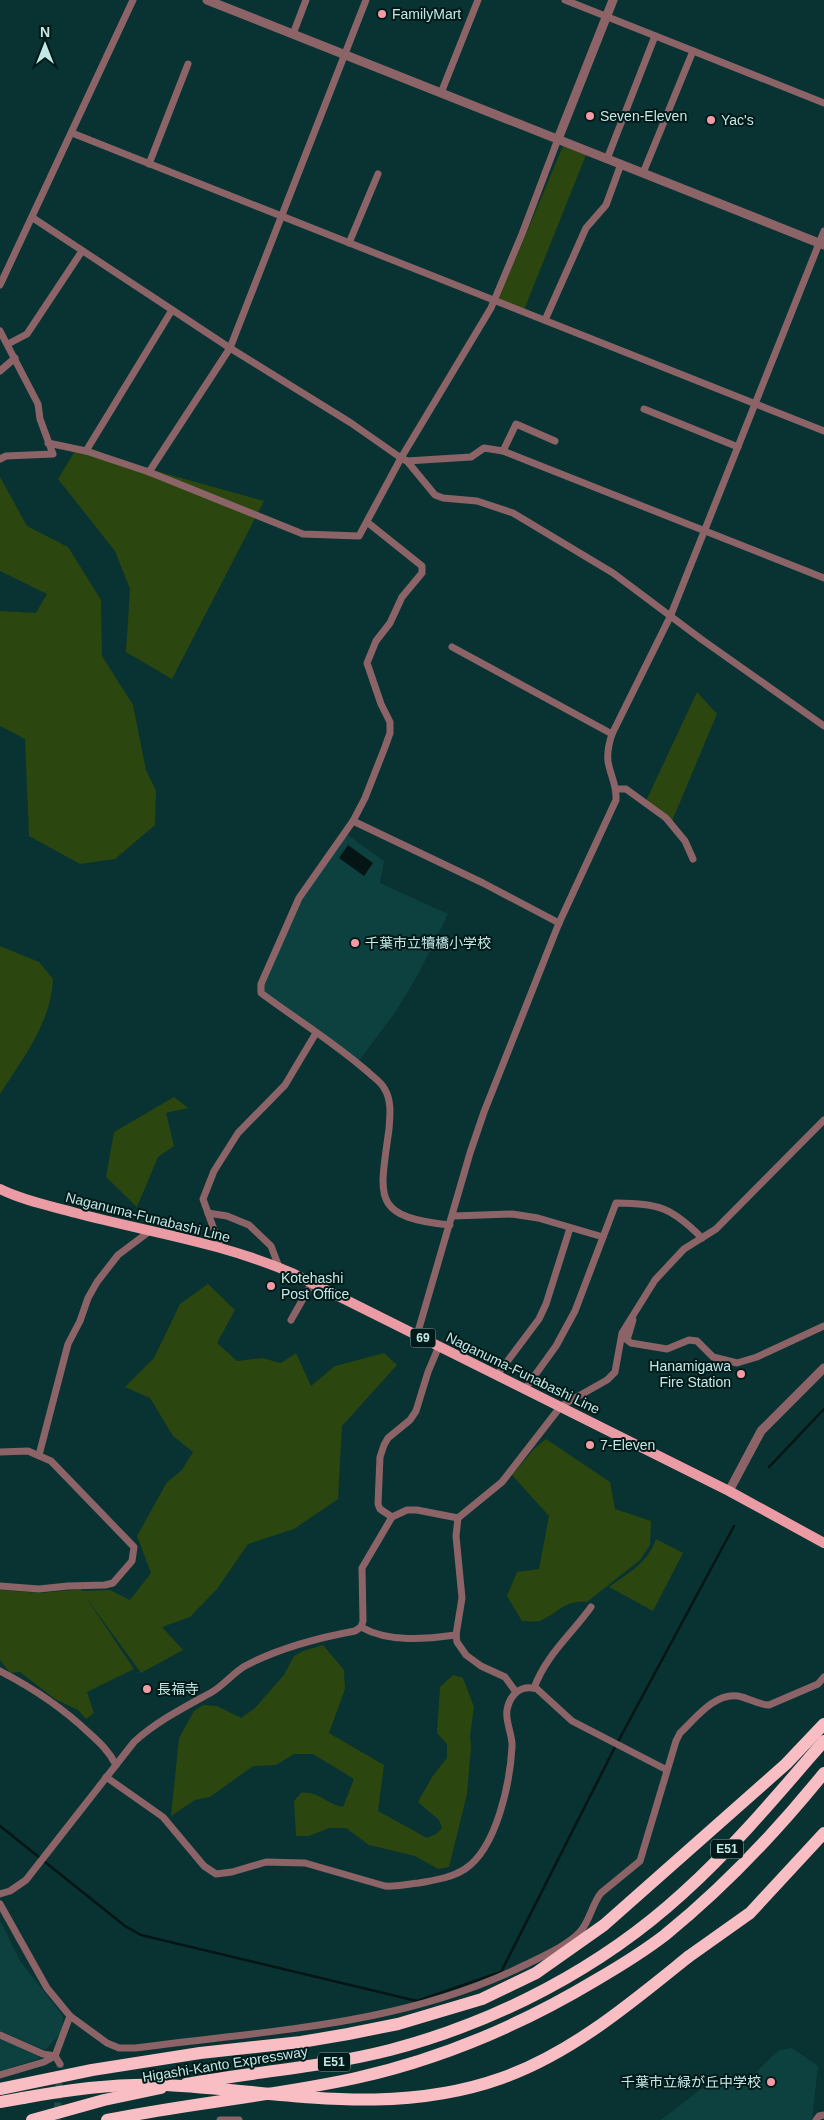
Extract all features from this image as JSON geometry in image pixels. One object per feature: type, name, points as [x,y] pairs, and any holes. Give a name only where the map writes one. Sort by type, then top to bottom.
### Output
[{"type":"highway","points":[[0,2089],[92,2070],[348,2034],[398,2024],[482,1999],[536,1973],[604,1925],[786,1764],[824,1724]]},
{"type":"highway","name":"Higashi-Kanto Expressway","points":[[32,2120],[104,2100],[147,2091],[315,2065],[390,2050],[471,2024],[527,1998],[617,1946],[684,1892],[741,1835],[824,1741]]},
{"type":"highway","name":"E51","points":[[108,2120],[358,2078],[435,2056],[482,2039],[535,2015],[627,1962],[677,1925],[697,1908],[755,1850],[824,1773]]},
{"type":"highway","points":[[0,2102],[80,2089],[122,2085],[164,2085],[314,2098],[384,2100],[425,2097],[469,2088],[503,2077],[541,2061],[581,2038],[627,2006],[688,1957],[750,1913],[824,1833]]},
{"type":"main road","name":"Naganuma-Funabashi Line","points":[[0,1189],[40,1204],[221,1249],[279,1267],[730,1491],[824,1544]]},
{"type":"street","points":[[0,285],[33,218],[133,0]]},
{"type":"street","points":[[208,0],[822,244]]},
{"type":"street","points":[[293,34],[306,0]]},
{"type":"street","points":[[148,472],[230,348],[366,0]]},
{"type":"street","points":[[441,93],[478,0]]},
{"type":"street","points":[[565,0],[824,103]]},
{"type":"street","points":[[48,443],[86,451],[148,472],[303,534],[360,536],[494,300],[522,234],[613,0]]},
{"type":"street","points":[[607,159],[655,36]]},
{"type":"street","points":[[643,173],[692,51]]},
{"type":"street","points":[[149,164],[188,64]]},
{"type":"street","points":[[72,133],[824,431]]},
{"type":"street","points":[[545,320],[586,228],[606,205],[621,164]]},
{"type":"street","points":[[349,244],[378,174]]},
{"type":"street","points":[[33,218],[230,348],[343,418],[404,459],[435,495],[443,498],[477,501],[513,512],[613,574],[824,726]]},
{"type":"street","points":[[417,1336],[470,1153],[484,1112],[559,923],[616,800],[617,789],[608,762],[608,747],[612,734],[670,616],[822,244],[824,231]]},
{"type":"street","points":[[8,344],[27,334],[82,251]]},
{"type":"street","points":[[86,451],[172,310]]},
{"type":"street","points":[[0,331],[38,404],[48,443],[53,454],[6,456],[0,459]]},
{"type":"street","points":[[0,370],[15,358]]},
{"type":"street","points":[[644,409],[738,447]]},
{"type":"street","points":[[503,451],[516,424],[555,441]]},
{"type":"street","points":[[404,459],[471,457],[484,448],[503,451],[824,578]]},
{"type":"street","points":[[367,522],[422,566],[422,573],[402,597],[390,624],[376,641],[367,663],[381,704],[390,722],[390,733],[365,798],[353,822],[299,898],[261,984],[261,993],[355,1061],[384,1087],[389,1100],[390,1120],[382,1183],[386,1203],[394,1212],[407,1218],[450,1225]]},
{"type":"street","points":[[452,647],[612,734]]},
{"type":"street","points":[[617,789],[626,789],[666,818],[685,841],[693,859]]},
{"type":"street","points":[[353,822],[483,882],[559,923]]},
{"type":"street","points":[[221,1249],[203,1199],[214,1171],[238,1134],[285,1085],[316,1033]]},
{"type":"street","points":[[516,1692],[505,1677],[481,1666],[466,1656],[460,1649],[456,1635],[462,1598],[456,1536],[458,1518],[502,1482],[561,1406],[607,1380],[615,1372],[622,1334],[655,1280],[684,1250],[716,1229],[824,1120]]},
{"type":"street","points":[[525,1389],[556,1346],[575,1311],[616,1203],[649,1204],[660,1207],[684,1221],[702,1238]]},
{"type":"street","points":[[208,1213],[227,1216],[249,1225],[271,1246],[279,1267]]},
{"type":"street","points":[[453,1216],[512,1214],[538,1218],[603,1237]]},
{"type":"street","points":[[496,1375],[539,1319],[546,1304],[570,1228]]},
{"type":"street","points":[[40,1455],[68,1344],[80,1321],[88,1298],[106,1268],[118,1255],[150,1231]]},
{"type":"street","points":[[290,1320],[312,1283]]},
{"type":"street","points":[[636,1310],[627,1340],[630,1343],[667,1349],[689,1340],[697,1341],[713,1357],[737,1363],[757,1357],[824,1326]]},
{"type":"street","points":[[392,1517],[380,1509],[378,1504],[380,1457],[388,1438],[404,1426],[416,1412],[428,1372],[439,1346]]},
{"type":"street","points":[[730,1491],[761,1431],[824,1368]]},
{"type":"street","points":[[0,1452],[28,1451],[40,1455],[56,1466],[134,1547],[132,1561],[113,1583],[39,1589],[0,1586]]},
{"type":"street","points":[[0,1894],[10,1891],[26,1880],[106,1777],[143,1733],[184,1706],[214,1691],[244,1666],[297,1644],[355,1631],[361,1627],[363,1620],[362,1568],[392,1517],[407,1510],[417,1510],[458,1518]]},
{"type":"street","points":[[534,1688],[539,1675],[554,1650],[591,1607]]},
{"type":"street","points":[[361,1627],[369,1631],[415,1640],[456,1635]]},
{"type":"street","points":[[0,1672],[15,1678],[64,1709],[106,1748],[116,1765]]},
{"type":"street","points":[[0,1904],[47,1988],[70,2016],[108,2044],[119,2048],[135,2048],[322,2026],[420,2005],[501,1976],[551,1952],[576,1936],[586,1923],[596,1899],[640,1861],[680,1733],[717,1699],[725,1696],[739,1696],[762,1705],[769,1705],[818,1684],[824,1677]]},
{"type":"street","points":[[106,1777],[163,1817],[204,1866],[216,1874],[223,1874],[266,1862],[278,1862],[314,1865],[385,1886],[394,1886],[442,1880],[465,1869],[473,1862],[487,1842],[503,1801],[508,1780],[512,1745],[508,1709],[516,1692],[523,1688],[534,1688],[578,1725],[667,1770]]},
{"type":"street","points":[[0,2075],[44,2062],[54,2056],[70,2016]]},
{"type":"street","points":[[0,2035],[43,2054],[54,2056],[60,2064]]},
{"type":"street","points":[[816,2120],[818,2116],[824,2115]]},
{"type":"street","points":[[220,2120],[239,2120]]},
{"type":"shaded area","name":"千葉市立犢橋小学校","points":[[346,834],[384,861],[380,883],[448,914],[419,973],[396,1011],[358,1062],[257,989],[257,984],[295,903]]},
{"type":"shaded area","points":[[348,845],[373,863],[364,876],[339,858]]},
{"type":"shaded area","points":[[0,1920],[20,1961],[63,2016],[62,2032],[45,2050],[0,2031]]},
{"type":"shaded area","points":[[0,2035],[41,2058],[0,2071]]},
{"type":"shaded area","name":"千葉市立緑が丘中学校","points":[[792,2048],[818,2066],[812,2120],[661,2120],[701,2089],[753,2075],[779,2050]]},
{"type":"green space","points":[[563,146],[586,155],[524,310],[501,302],[499,298]]},
{"type":"green space","points":[[78,446],[93,449],[127,463],[264,501],[172,679],[126,652],[130,589],[115,551],[58,479]]},
{"type":"green space","points":[[0,477],[27,526],[68,547],[101,600],[102,656],[133,705],[146,770],[156,791],[155,825],[115,859],[80,864],[29,836],[25,739],[0,726],[0,611],[36,613],[47,594],[0,571]]},
{"type":"green space","points":[[697,692],[717,714],[672,821],[646,801]]},
{"type":"green space","points":[[0,946],[39,962],[53,979],[51,995],[41,1025],[34,1040],[0,1094]]},
{"type":"green space","points":[[174,1097],[188,1108],[166,1113],[174,1146],[158,1157],[137,1207],[106,1177],[114,1132]]},
{"type":"green space","points":[[208,1284],[235,1310],[217,1343],[237,1361],[262,1358],[281,1363],[296,1353],[311,1386],[335,1366],[384,1353],[397,1365],[342,1426],[338,1499],[294,1529],[248,1544],[217,1589],[190,1617],[162,1627],[183,1650],[141,1673],[85,1596],[134,1669],[87,1692],[94,1713],[86,1719],[78,1710],[55,1699],[20,1672],[10,1673],[0,1660],[0,1590],[41,1593],[81,1589],[82,1591],[110,1590],[130,1600],[151,1573],[137,1536],[167,1482],[182,1470],[193,1452],[173,1436],[150,1398],[125,1387],[154,1358],[180,1304]]},
{"type":"green space","points":[[546,1439],[610,1482],[615,1509],[651,1521],[650,1545],[640,1560],[587,1602],[573,1603],[563,1607],[540,1621],[522,1621],[507,1596],[517,1572],[539,1569],[549,1516],[512,1475],[534,1449]]},
{"type":"green space","points":[[656,1539],[683,1553],[653,1611],[609,1587],[643,1561]]},
{"type":"green space","points":[[323,1645],[344,1670],[345,1689],[329,1733],[384,1765],[378,1811],[427,1838],[436,1834],[442,1828],[439,1820],[418,1802],[432,1777],[447,1758],[447,1744],[437,1733],[440,1687],[453,1675],[463,1678],[474,1707],[470,1736],[471,1747],[467,1794],[449,1867],[438,1869],[415,1856],[369,1845],[346,1828],[329,1828],[309,1836],[296,1836],[294,1801],[301,1793],[312,1794],[343,1807],[354,1779],[313,1754],[294,1754],[276,1765],[253,1766],[210,1797],[195,1800],[171,1816],[179,1738],[194,1711],[203,1705],[217,1706],[241,1718],[255,1708],[284,1675],[294,1656]]},
{"type":"waterway","points":[[769,1467],[824,1409]]},
{"type":"waterway","points":[[0,1826],[125,1926],[141,1935],[417,2001],[501,1972],[614,1749],[734,1526]]},
{"type":"tunnel","points":[[57,2120],[60,2064]]},
{"type":"place","name":"FamilyMart","points":[[382,14]]},
{"type":"place","name":"Seven-Eleven","points":[[590,116]]},
{"type":"place","name":"Yac's","points":[[711,120]]},
{"type":"place","name":"千葉市立犢橋小学校","points":[[355,943]]},
{"type":"place","name":"Kotehashi Post Office","points":[[271,1286]]},
{"type":"place","name":"Hanamigawa Fire Station","points":[[741,1374]]},
{"type":"place","name":"7-Eleven","points":[[590,1445]]},
{"type":"place","name":"長福寺","points":[[147,1689]]},
{"type":"place","name":"千葉市立緑が丘中学校","points":[[771,2082]]}]
